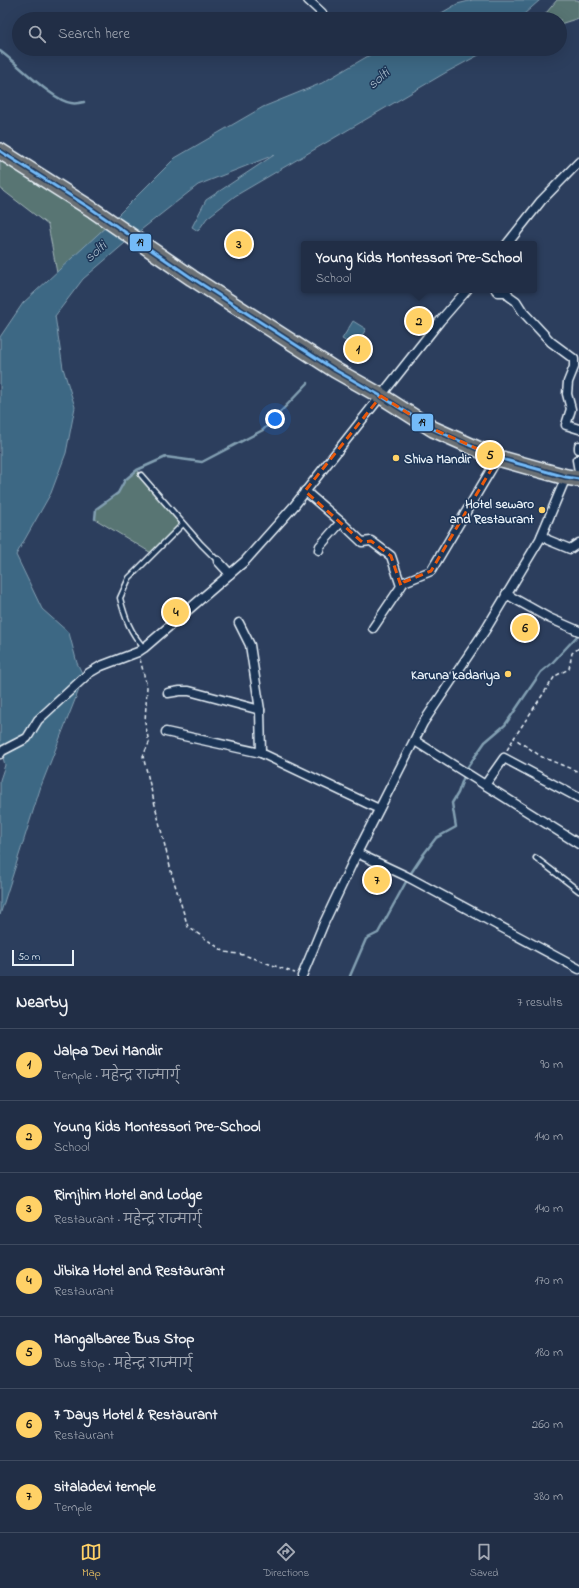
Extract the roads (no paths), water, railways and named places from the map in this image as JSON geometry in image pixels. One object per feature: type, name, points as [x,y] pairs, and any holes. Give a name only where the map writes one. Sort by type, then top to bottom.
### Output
[{"type":"highway","points":[[3,156],[93,210],[192,278],[335,370],[381,396],[433,429],[498,458],[575,476]]},
{"type":"street","points":[[308,0],[321,12]]},
{"type":"street","points":[[509,241],[541,201],[579,162]]},
{"type":"street","points":[[0,754],[2,751],[27,738],[38,720],[89,673],[101,666],[141,650],[245,561],[294,506],[440,321],[464,293]]},
{"type":"street","points":[[508,293],[551,342],[574,359],[574,367],[568,382],[566,394],[571,409],[566,425],[579,429]]},
{"type":"street","points":[[373,628],[404,582],[431,571],[498,458]]},
{"type":"street","points":[[302,976],[324,923],[357,852],[423,723],[486,629],[542,535],[575,476],[577,460],[579,459]]},
{"type":"street","points":[[305,491],[362,542],[371,541],[392,556],[401,586]]},
{"type":"street","points":[[319,550],[320,546],[341,522]]},
{"type":"street","points":[[542,535],[548,540],[570,549],[579,543]]},
{"type":"street","points":[[218,561],[230,574]]},
{"type":"street","points":[[506,594],[549,618],[579,631]]},
{"type":"street","points":[[238,623],[250,645],[260,710],[261,753]]},
{"type":"street","points":[[168,693],[180,690],[189,691],[260,710]]},
{"type":"street","points":[[166,732],[261,753],[380,809]]},
{"type":"street","points":[[415,741],[579,844]]},
{"type":"street","points":[[485,785],[504,758],[579,798]]},
{"type":"street","points":[[357,852],[406,876],[579,969]]},
{"type":"lane","points":[[141,475],[183,524],[218,561]]},
{"type":"lane","points":[[141,650],[124,616],[120,598],[129,578],[183,524]]},
{"type":"lane","points":[[536,858],[579,890]]},
{"type":"water","points":[[473,0],[540,0],[526,12],[443,12],[457,4]]},
{"type":"water","name":"solti","points":[[368,56],[477,56],[445,73],[235,196],[207,218],[198,231],[192,227],[206,200],[274,155],[198,185],[132,237],[83,279],[55,316],[63,368],[75,407],[66,453],[51,493],[16,555],[42,609],[69,633],[77,663],[84,677],[41,786],[0,915],[0,780],[5,765],[0,747],[0,337],[23,303],[109,224],[175,158],[263,107],[322,83]]},
{"type":"water","points":[[353,321],[366,329],[355,347],[342,339]]},
{"type":"waterway","points":[[0,51],[55,96],[71,103],[84,102]]},
{"type":"waterway","points":[[95,519],[96,509],[118,493],[125,480],[137,470],[166,457],[202,462],[263,430],[308,383]]},
{"type":"waterway","points":[[411,873],[436,838],[456,827],[452,803],[458,793],[467,768],[485,742],[505,725],[541,672],[552,663],[579,634]]},
{"type":"waterway","points":[[350,976],[366,939],[378,933],[407,880]]},
{"type":"place","name":"Rimjhim Hotel and Lodge","points":[[239,244]]},
{"type":"place","name":"Young Kids Montessori Pre-School","points":[[419,321]]},
{"type":"place","name":"Jalpa Devi Mandir","points":[[358,349]]},
{"type":"place","name":"Mangalbaree Bus Stop","points":[[490,455]]},
{"type":"place","name":"Shiva Mandir","points":[[396,458]]},
{"type":"place","name":"Hotel sewaro and Restaurant","points":[[542,510]]},
{"type":"place","name":"Jibika Hotel and Restaurant","points":[[176,612]]},
{"type":"place","name":"7 Days Hotel & Restaurant","points":[[525,628]]},
{"type":"place","name":"Karuna kadariya","points":[[508,674]]},
{"type":"place","name":"sitaladevi temple","points":[[377,880]]}]
